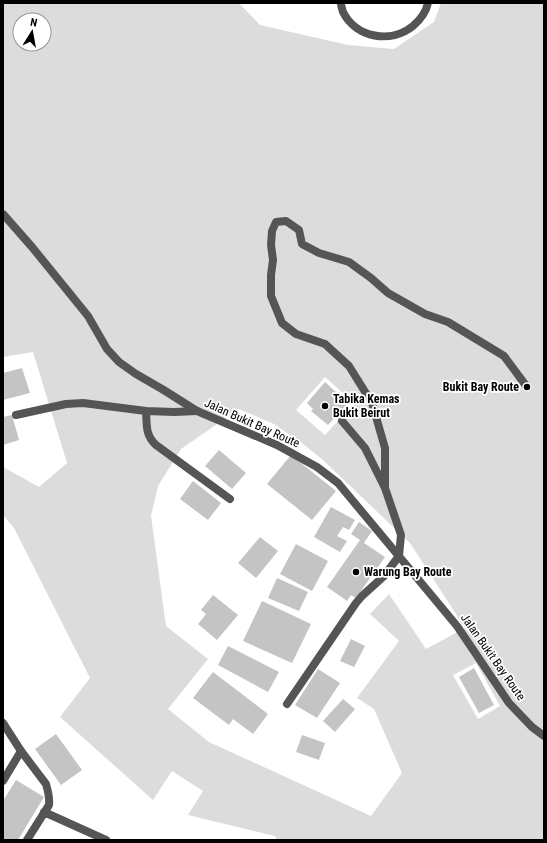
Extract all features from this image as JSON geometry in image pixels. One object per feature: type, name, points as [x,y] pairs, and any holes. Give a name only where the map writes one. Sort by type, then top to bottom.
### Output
[{"type":"street","points":[[341,3],[343,12],[352,24],[365,33],[379,37],[394,36],[408,30],[419,21],[427,8],[428,3]]},
{"type":"street","name":"Jalan Bukit Bay Route","points":[[3,214],[88,316],[107,349],[119,362],[197,411],[277,445],[317,467],[338,483],[457,626],[509,703],[532,727],[544,736]]},
{"type":"street","points":[[385,488],[385,448],[372,403],[349,366],[325,344],[296,334],[282,323],[271,296],[273,260],[272,231],[276,222],[286,221],[299,230],[302,244],[320,253],[349,262],[388,293],[425,314],[448,322],[504,356],[527,387]]},
{"type":"street","points":[[16,415],[66,404],[83,403],[146,411],[197,411]]},
{"type":"street","points":[[146,411],[150,440],[230,499]]},
{"type":"street","points":[[287,704],[356,602],[384,576],[399,556],[401,534],[385,488],[365,448],[342,421]]},
{"type":"street","points":[[3,723],[21,751],[46,784],[50,800],[49,805],[28,840]]},
{"type":"street","points":[[3,781],[21,751]]},
{"type":"street","points":[[44,812],[106,840]]},
{"type":"shaded area","points":[[3,3],[239,3],[260,25],[348,45],[394,49],[434,22],[441,3],[544,3],[544,840],[277,840],[275,836],[188,815],[203,791],[172,771],[153,800],[60,717],[90,678],[14,528],[3,515],[3,467],[39,487],[67,463],[33,352],[3,357]],"holes":[[[325,377],[354,403],[325,435],[296,410]],[[239,409],[274,424],[302,443],[323,460],[410,543],[465,628],[426,649],[389,594],[370,614],[399,641],[357,698],[374,709],[402,773],[371,816],[209,742],[168,709],[208,659],[166,626],[151,516],[158,486],[181,449]],[[476,663],[500,706],[478,719],[453,675]]]},
{"type":"building","points":[[22,368],[30,393],[3,400],[3,373]]},
{"type":"building","points":[[325,382],[348,403],[328,425],[311,411],[313,409],[307,403]]},
{"type":"building","points":[[12,415],[19,440],[3,445],[3,417]]},
{"type":"building","points":[[219,450],[246,473],[232,489],[205,466]]},
{"type":"building","points":[[291,455],[336,491],[312,520],[267,484]]},
{"type":"building","points":[[193,481],[221,503],[208,520],[180,499]]},
{"type":"building","points":[[331,507],[355,520],[349,530],[343,527],[337,536],[347,541],[340,552],[314,537]]},
{"type":"building","name":"Warung Bay Route","points":[[359,522],[372,531],[364,543],[385,557],[356,598],[351,595],[347,601],[327,587],[360,540],[351,534]]},
{"type":"building","points":[[260,537],[278,551],[256,578],[238,563]]},
{"type":"building","points":[[296,544],[328,561],[312,591],[280,574]]},
{"type":"building","points":[[277,578],[308,592],[299,611],[268,598]]},
{"type":"building","points":[[213,595],[238,615],[217,640],[198,624],[206,614],[201,610]]},
{"type":"building","points":[[262,601],[311,624],[292,663],[243,641]]},
{"type":"building","points":[[351,639],[365,646],[354,667],[340,661]]},
{"type":"building","points":[[228,646],[279,672],[268,692],[218,665]]},
{"type":"building","points":[[474,668],[494,705],[479,713],[459,677]]},
{"type":"building","points":[[318,669],[340,683],[317,718],[295,705]]},
{"type":"building","points":[[213,672],[268,714],[253,734],[233,719],[229,725],[193,698]]},
{"type":"building","points":[[343,699],[355,709],[335,732],[323,721]]},
{"type":"building","points":[[56,734],[82,770],[61,785],[35,749]]},
{"type":"building","points":[[302,735],[325,743],[319,760],[296,752]]},
{"type":"building","points":[[16,780],[44,797],[18,840],[3,840],[3,801]]},
{"type":"place","name":"Bukit Bay Route","points":[[527,387]]},
{"type":"place","name":"Tabika Kemas Bukit Beirut","points":[[325,406]]},
{"type":"place","name":"Warung Bay Route","points":[[356,572]]}]
